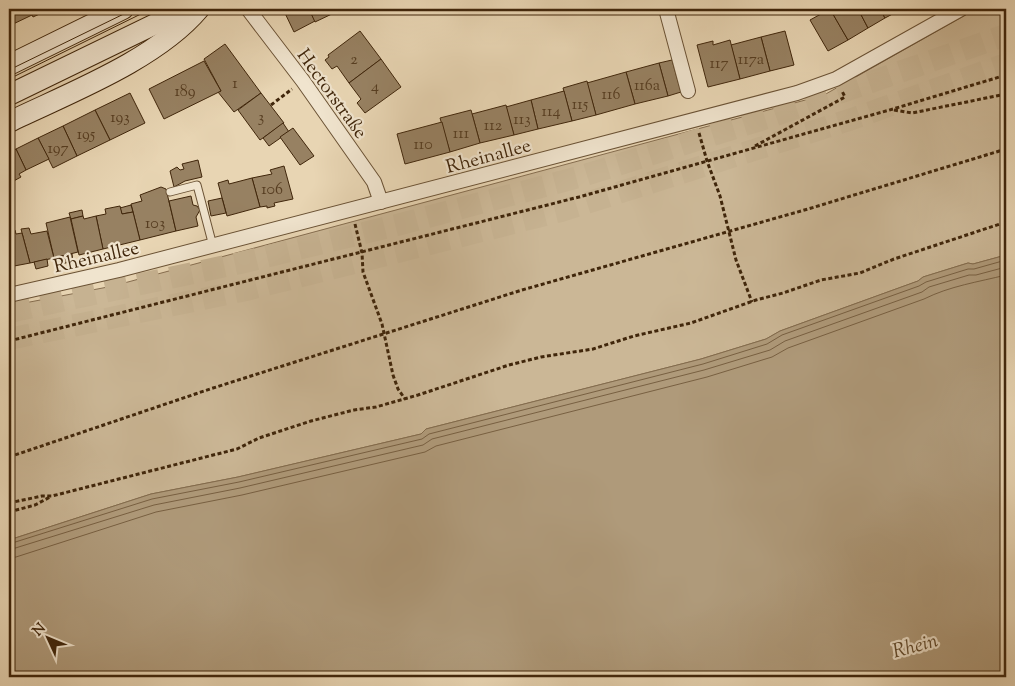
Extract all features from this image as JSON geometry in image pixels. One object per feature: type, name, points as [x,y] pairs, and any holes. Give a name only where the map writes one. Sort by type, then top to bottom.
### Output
[{"type":"main road","points":[[9,65],[124,9]]},
{"type":"main road","points":[[9,95],[186,9]]},
{"type":"main road","points":[[9,122],[133,61],[186,24],[199,9]]},
{"type":"street","name":"Hectorstraße","points":[[248,9],[303,81],[374,182],[382,202]]},
{"type":"street","points":[[666,9],[688,91]]},
{"type":"street","name":"Rheinallee","points":[[9,295],[213,246],[797,93],[836,79],[961,9]]},
{"type":"lane","points":[[170,192],[197,185],[213,246]]},
{"type":"path","points":[[9,341],[580,197],[750,148],[892,110],[1006,75]]},
{"type":"path","points":[[750,148],[845,97],[836,79]]},
{"type":"path","points":[[270,105],[303,81]]},
{"type":"path","points":[[892,110],[912,114],[1006,94]]},
{"type":"path","points":[[696,120],[707,160],[720,196],[736,260],[752,302]]},
{"type":"path","points":[[9,457],[210,389],[522,290],[729,232],[1006,149]]},
{"type":"path","points":[[351,210],[362,253],[363,272],[377,307],[398,389],[405,399]]},
{"type":"path","points":[[9,512],[34,506],[52,496],[237,449],[259,438],[311,421],[405,399],[509,365],[542,356],[593,349],[634,336],[691,323],[822,280],[860,274],[894,259],[1006,222]]},
{"type":"path","points":[[9,503],[42,496],[52,496]]},
{"type":"shaded area","points":[[976,9],[1006,9],[1006,255],[973,264],[968,263],[923,277],[918,281],[780,331],[766,339],[701,359],[426,429],[421,434],[238,477],[151,494],[9,540],[9,306],[113,286],[824,95]]},
{"type":"water","name":"Rhein","points":[[1006,255],[1006,677],[9,677],[9,540],[151,494],[238,477],[421,434],[426,429],[701,359],[766,339],[780,331],[918,281],[923,277],[968,263],[973,264]]},
{"type":"building","points":[[9,9],[45,9],[46,11],[33,17],[32,15],[9,26]]},
{"type":"building","points":[[283,9],[309,9],[315,21],[294,32]]},
{"type":"building","points":[[309,9],[334,9],[336,12],[315,22]]},
{"type":"building","points":[[830,9],[848,40],[828,51],[810,20]]},
{"type":"building","points":[[830,9],[858,9],[868,28],[848,40]]},
{"type":"building","points":[[858,9],[880,9],[885,18],[868,28]]},
{"type":"building","points":[[880,9],[902,9],[885,18]]},
{"type":"building","points":[[360,31],[381,59],[349,83],[337,66],[332,69],[325,60],[329,57],[328,55]]},
{"type":"building","points":[[785,31],[794,65],[770,71],[761,37]]},
{"type":"building","points":[[761,37],[770,71],[740,79],[731,45]]},
{"type":"building","points":[[730,40],[740,79],[708,87],[697,45],[713,41],[713,45]]},
{"type":"building","points":[[225,44],[261,93],[234,112],[218,92],[221,91],[204,59]]},
{"type":"building","points":[[381,59],[401,87],[365,113],[357,103],[361,99],[349,83]]},
{"type":"building","points":[[672,60],[681,92],[668,96],[659,63]]},
{"type":"building","points":[[204,61],[221,91],[164,119],[149,89]]},
{"type":"building","points":[[659,63],[668,96],[635,104],[626,72]]},
{"type":"building","points":[[626,72],[635,104],[596,115],[587,83]]},
{"type":"building","points":[[587,81],[596,115],[572,121],[563,88]]},
{"type":"building","points":[[564,91],[572,121],[538,129],[531,100]]},
{"type":"building","points":[[130,93],[145,123],[110,140],[95,110]]},
{"type":"building","points":[[261,93],[284,123],[260,140],[238,110]]},
{"type":"building","points":[[531,100],[538,129],[514,135],[506,107]]},
{"type":"building","points":[[506,105],[514,135],[480,143],[472,114]]},
{"type":"building","points":[[95,110],[110,140],[77,156],[63,126]]},
{"type":"building","points":[[471,110],[480,143],[450,152],[440,118]]},
{"type":"building","points":[[442,122],[450,152],[405,164],[397,134]]},
{"type":"building","points":[[283,123],[289,132],[269,146],[263,138]]},
{"type":"building","points":[[63,126],[77,156],[53,168],[38,138]]},
{"type":"building","points":[[293,128],[314,156],[300,165],[280,137]]},
{"type":"building","points":[[38,138],[49,159],[26,170],[16,149]]},
{"type":"building","points":[[16,149],[26,170],[19,174],[21,177],[10,183],[9,152]]},
{"type":"building","points":[[198,160],[202,177],[185,181],[174,187],[170,171],[177,167],[180,170],[184,169],[182,164]]},
{"type":"building","points":[[284,166],[293,199],[274,203],[275,206],[267,208],[267,206],[260,207],[252,178],[272,174],[270,170]]},
{"type":"building","points":[[252,178],[260,207],[227,216],[218,183],[228,180],[229,184]]},
{"type":"building","points":[[161,187],[166,189],[176,231],[140,240],[131,204],[142,201],[140,195]]},
{"type":"building","points":[[191,196],[193,205],[197,206],[200,210],[196,217],[198,226],[176,231],[169,201]]},
{"type":"building","points":[[222,198],[226,213],[211,216],[208,201]]},
{"type":"building","points":[[131,205],[133,212],[122,214],[120,208]]},
{"type":"building","points":[[120,206],[122,214],[133,212],[140,240],[103,249],[96,216],[106,214],[105,209]]},
{"type":"building","points":[[82,210],[83,216],[71,219],[69,213]]},
{"type":"building","points":[[83,216],[84,219],[96,216],[103,249],[79,255],[71,219]]},
{"type":"building","points":[[70,217],[78,252],[54,258],[46,223]]},
{"type":"building","points":[[29,228],[31,234],[47,231],[54,258],[30,263],[21,229]]},
{"type":"building","points":[[15,230],[16,234],[22,233],[30,263],[9,267],[9,232]]},
{"type":"building","points":[[72,254],[73,261],[58,265],[56,257]]},
{"type":"building","points":[[47,259],[48,266],[36,269],[34,262]]},
{"type":"tunnel","points":[[9,312],[240,263],[397,225],[579,177],[770,117],[1006,35]]},
{"type":"tunnel","points":[[9,339],[246,290],[561,211],[852,119],[1006,64]]},
{"type":"tram line","points":[[9,70],[134,9]]},
{"type":"tram line","points":[[9,79],[151,9]]}]
